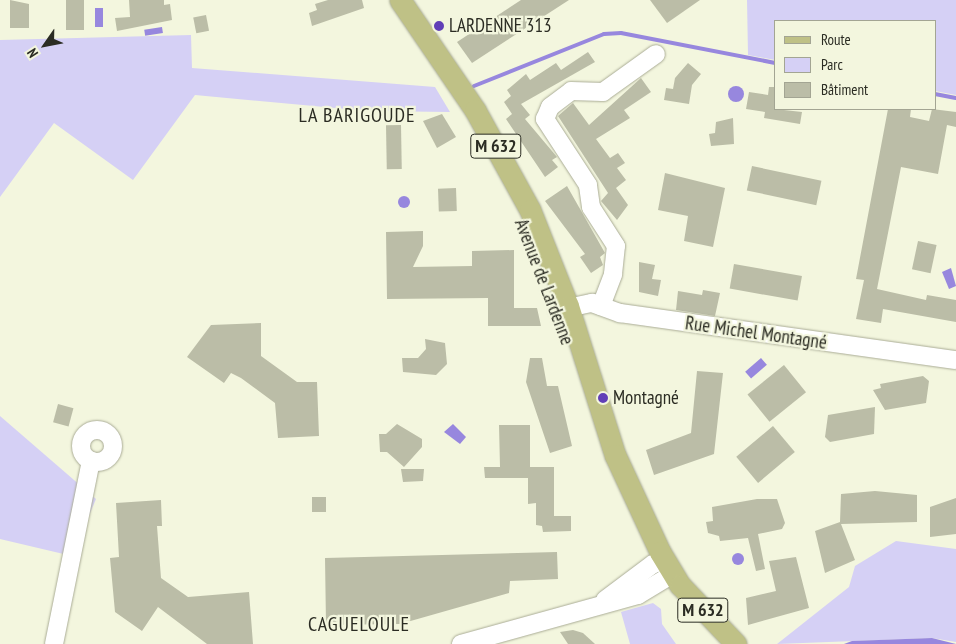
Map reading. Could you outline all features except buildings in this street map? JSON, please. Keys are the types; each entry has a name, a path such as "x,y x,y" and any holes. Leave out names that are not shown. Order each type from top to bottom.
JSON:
{"main road":[{"name":"Avenue de Lardenne","path":"388,0 480,135 563,308"},
{"name":"Avenue de Lardenne","path":"400,0 509,168 563,308 594,418 664,571"},
{"name":"M 632","path":"664,571 720,644"},
{"name":"M 632","path":"664,571 736,644"}],"street":[{"path":"601,306 613,274 616,246 591,207 588,185 545,119 550,107 571,91 603,92 656,54"},
{"name":"Rue Michel Montagné","path":"563,308 584,302 767,335 956,360"},
{"path":"54,644 91,461"},
{"path":"461,644 598,606 664,571"}],"green space":[{"path":"747,0 956,0 956,95 936,91 936,20 774,20 774,60 748,55"},
{"path":"191,35 192,68 435,87 450,112 368,111 195,95 133,180 54,123 0,197 0,40"},
{"path":"0,416 96,499 72,556 0,539"},
{"path":"896,541 956,549 956,642 932,638 777,644 849,587 855,566"},
{"path":"653,603 661,609 662,624 676,644 630,644 621,612"}],"shaded area":[{"path":"95,8 103,8 103,27 95,27"},
{"path":"162,27 163,33 145,36 144,30"},
{"path":"736,86 742,88 744,94 742,100 736,102 730,100 728,94 730,88"},
{"path":"402,196 406,196 410,202 406,208 402,208 398,204 398,200"},
{"path":"951,268 956,286 949,289 942,272"},
{"path":"761,358 767,365 751,379 745,372"},
{"path":"453,424 466,437 460,444 444,432"},
{"path":"740,553 743,554 743,564 736,565 733,564 732,557 733,554"},
{"path":"932,638 956,644 844,644 852,641"}],"waterway":[{"path":"474,86 604,34 621,33 774,63"},
{"path":"936,94 956,98"}],"place":[{"name":"LARDENNE 313","path":"439,26"},
{"name":"Montagné","path":"603,398"}],"district":[{"name":"LA BARIGOUDE","path":"357,115"},
{"name":"CAGUELOULE","path":"359,624"}]}
